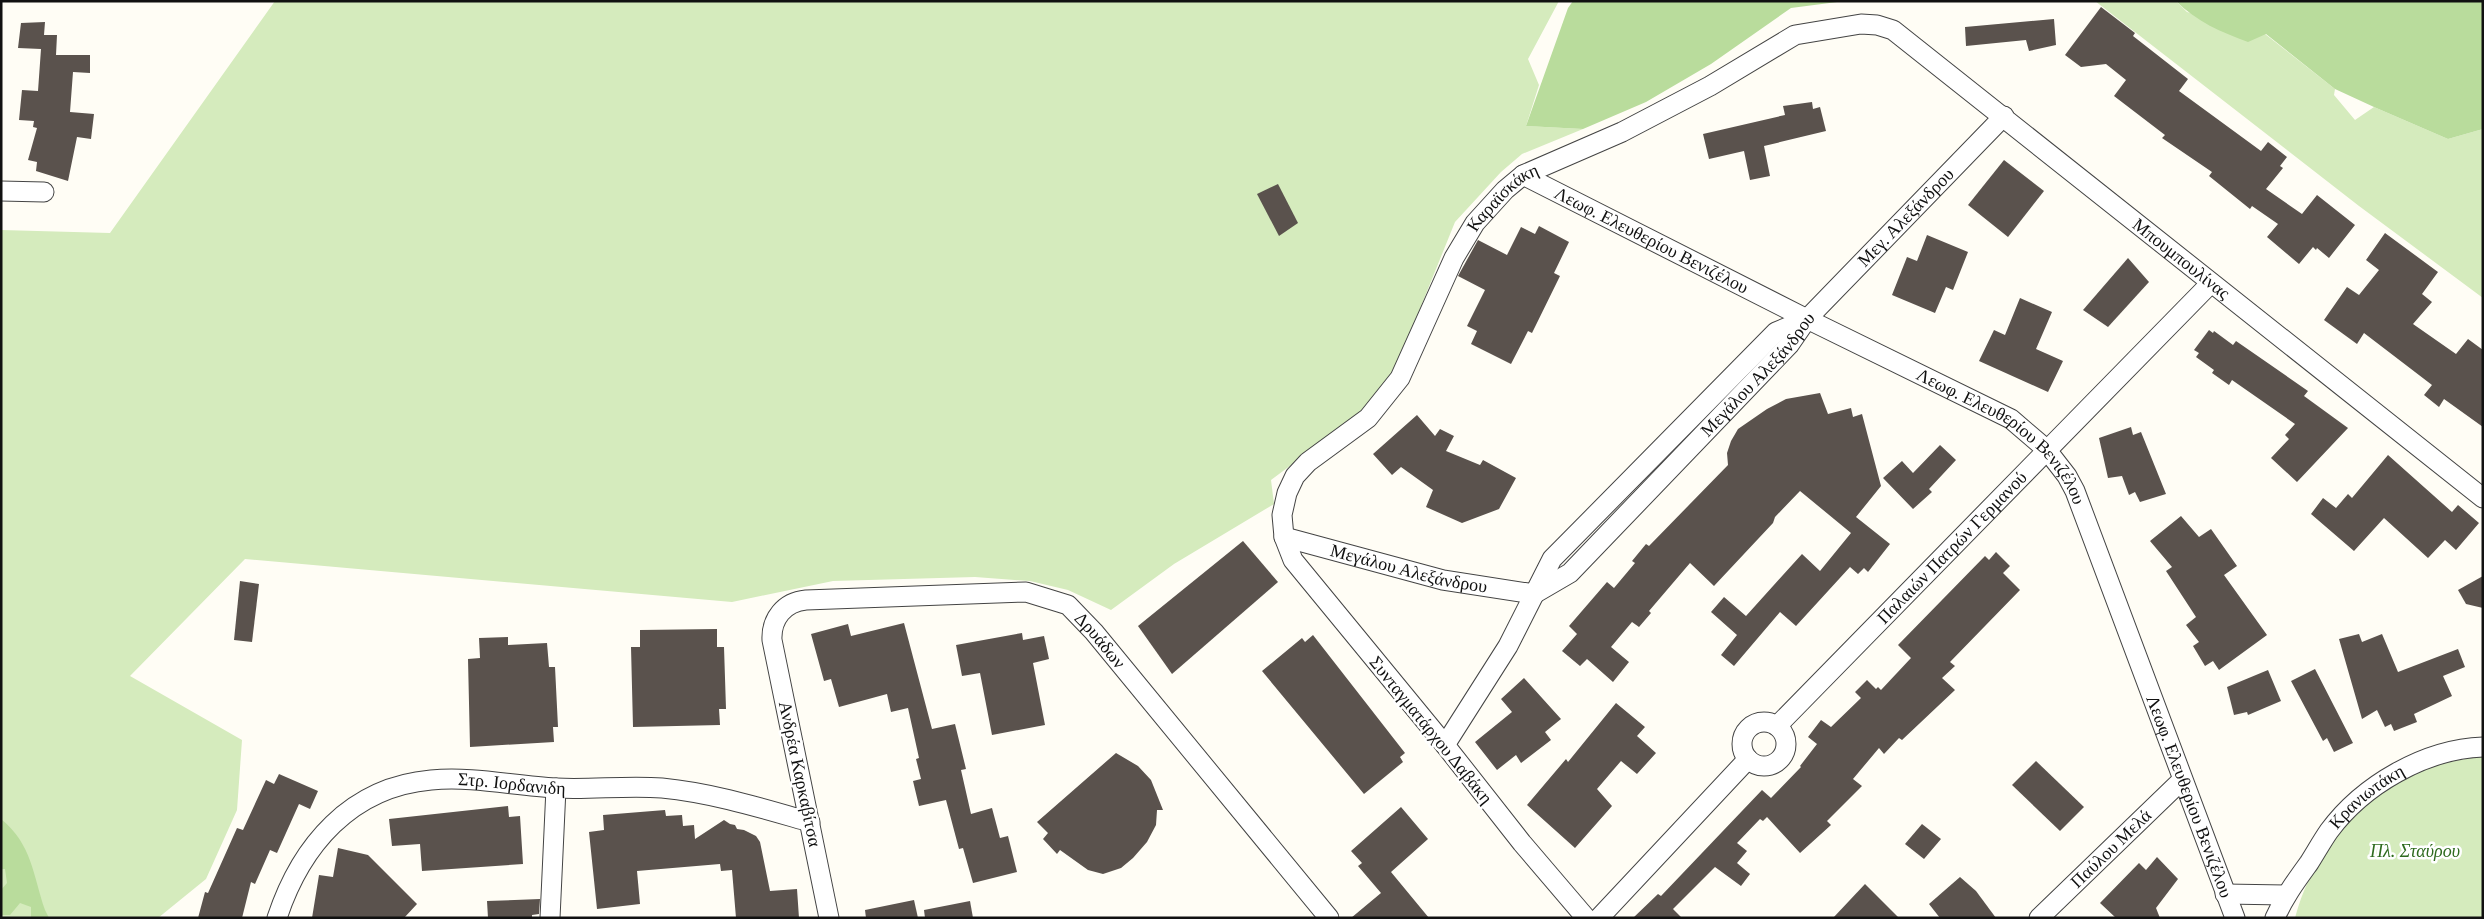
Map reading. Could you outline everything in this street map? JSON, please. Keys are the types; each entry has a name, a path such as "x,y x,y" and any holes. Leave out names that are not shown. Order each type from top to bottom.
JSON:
{"street":[{"name":"Καραϊσκάκη","path":"1284,537 1282,515 1287,493 1296,476 1308,462 1368,418 1400,378 1454,258 1468,233 1505,190 1523,175 1622,132 1710,86 1795,35 1861,24 1877,25"},
{"name":"Μπουμπουλίνας","path":"1877,25 1893,30 2004,116 2210,284 2483,498"},
{"name":"Μεγ. Αλεξάνδρου","path":"1806,319 2004,116"},
{"name":"Λεωφ. Ελευθερίου Βενιζέλου","path":"1523,175 1806,319 1997,412 2027,431 2046,449 2067,476 2075,491 2235,918"},
{"path":"1,191 44,192"},
{"name":"Παλαιών Πατρών Γερμανού","path":"1777,726 2046,449 2210,284"},
{"name":"Μεγάλου Αλεξάνδρου","path":"1284,537 1443,580 1534,594 1570,573 1789,345 1806,319"},
{"name":"Συνταγματάρχου Δαβάκη","path":"1284,537 1293,560 1445,744 1522,843 1586,918"},
{"name":"Δρυάδων","path":"772,630 777,617 784,608 794,602 806,600 1026,592 1068,606 1094,632 1329,918"},
{"path":"1445,744 1508,646 1534,594"},
{"name":"Ανδρέα Καρκαβίτσα","path":"772,630 772,640 829,918"},
{"path":"1763,722 1777,726 1785,738 1786,745 1781,758 1768,766 1761,766 1748,759 1744,753 1743,739 1750,727 1763,722"},
{"name":"Κρανιωτάκη","path":"2275,918 2285,895 2330,830 2353,804 2379,784 2403,770 2440,755 2483,747"},
{"path":"1599,918 1748,759"},
{"name":"Στρ. Ιορδανιδη","path":"277,918 296,870 313,844 334,823 350,810 376,796 392,789 430,780 471,779 556,788 660,788 737,801 810,822"},
{"name":"Παύλου Μελά","path":"2040,918 2182,780"},
{"path":"550,918 556,788"},
{"path":"2225,894 2285,895"}],"green space":[{"path":"275,1 1559,1 1528,59 1539,85 1526,126 1583,129 1522,154 1501,172 1455,222 1392,378 1362,412 1271,480 1274,504 1174,564 1111,610 1068,590 1030,581 975,577 833,581 732,602 245,559 130,676 242,740 237,810 206,879 158,918 1,918 1,230 110,233"},
{"path":"1573,1 1845,1 1791,8 1711,64 1646,102 1583,129 1526,126 1568,8"},
{"path":"2095,1 2176,1 2187,12 2265,34 2335,89 2334,95 2355,120 2374,107 2448,139 2483,129 2483,298 2359,206"},
{"path":"2176,1 2483,1 2483,129 2448,139 2335,89 2266,34 2248,42 2210,26 2192,15"},
{"name":"Πλ. Σταύρου","path":"2483,756 2483,918 2295,918 2304,891 2316,866 2331,842 2349,820 2370,801 2393,785 2418,772 2445,763"},
{"path":"1,819 19,839 25,850 49,918 31,918 31,907 20,903 10,915 1,915 1,890 7,883 5,869 1,869"}],"building":[{"path":"2101,7 2135,33 2133,36 2188,79 2179,91 2261,151 2268,142 2287,157 2280,166 2283,168 2266,189 2302,214 2317,195 2355,225 2329,258 2313,247 2299,264 2267,237 2278,224 2252,206 2250,209 2209,176 2212,172 2162,138 2165,135 2114,96 2126,80 2106,64 2081,67 2065,55"},
{"path":"2054,19 2056,45 2029,51 2026,40 1966,46 1965,27"},
{"path":"45,22 44,35 57,35 56,55 90,55 90,73 73,72 70,112 94,114 91,139 77,137 68,181 36,171 37,162 28,160 37,128 33,127 34,121 19,120 22,90 38,91 41,49 18,48 21,23"},
{"path":"1812,102 1813,109 1820,107 1826,131 1764,146 1770,176 1750,180 1744,151 1709,159 1703,134 1785,115 1783,106"},
{"path":"2004,160 2044,191 2008,237 1968,205"},
{"path":"1278,184 1298,223 1279,236 1257,194"},
{"path":"1539,226 1569,242 1554,273 1560,276 1532,333 1528,331 1511,364 1471,344 1477,331 1467,326 1485,290 1458,276 1478,240 1507,255 1521,227 1535,234"},
{"path":"2385,233 2438,272 2422,294 2432,302 2413,324 2456,354 2468,339 2483,350 2483,427 2444,399 2439,407 2424,395 2432,385 2364,333 2357,344 2324,320 2347,287 2359,295 2379,270 2366,260"},
{"path":"1927,235 1968,252 1953,290 1946,287 1935,313 1892,295 1907,257 1917,261"},
{"path":"2128,258 2149,282 2108,327 2083,310"},
{"path":"2020,298 2052,312 2036,349 2063,361 2048,392 1979,361 1994,330 2005,335"},
{"path":"2209,330 2213,333 2214,331 2233,345 2236,341 2308,391 2304,396 2348,428 2297,482 2271,458 2289,439 2285,435 2295,424 2232,380 2229,385 2212,373 2214,370 2196,357 2199,353 2194,350"},
{"path":"1820,393 1828,414 1851,408 1853,417 1862,414 1881,486 1856,517 1890,544 1868,572 1864,568 1858,574 1850,567 1796,626 1780,612 1734,666 1721,655 1737,635 1711,612 1724,597 1746,616 1802,554 1820,571 1851,533 1800,491 1714,586 1690,563 1649,611 1651,613 1639,627 1632,622 1611,647 1629,662 1613,682 1587,659 1580,666 1562,651 1577,634 1569,626 1607,582 1614,588 1635,563 1632,561 1646,544 1649,546 1728,465 1727,453 1738,429 1767,409 1786,399"},
{"path":"1417,415 1435,436 1440,429 1454,436 1446,451 1480,465 1483,460 1516,478 1499,509 1462,523 1426,507 1433,490 1401,467 1392,475 1373,454"},
{"path":"2131,427 2133,435 2141,432 2166,494 2140,502 2135,492 2129,495 2122,476 2108,478 2099,438"},
{"path":"1940,445 1956,460 1929,489 1932,492 1913,509 1883,478 1902,461 1913,473"},
{"path":"2388,455 2452,512 2458,505 2479,523 2456,550 2445,540 2428,558 2384,518 2354,551 2311,514 2323,498 2336,508 2348,494 2352,498"},
{"path":"2181,516 2199,537 2211,529 2237,566 2224,575 2267,635 2219,670 2213,661 2205,666 2193,646 2199,642 2186,625 2196,617 2166,571 2172,567 2150,541"},
{"path":"1243,541 1278,582 1172,674 1138,626"},
{"path":"1996,552 2010,566 2003,573 2020,590 1950,662 1955,666 1942,678 1955,690 1902,740 1899,738 1884,754 1879,748 1853,779 1862,786 1827,821 1831,825 1800,853 1767,817 1763,821 1760,819 1737,843 1747,851 1737,863 1750,874 1741,886 1715,867 1673,909 1682,918 1633,918 1658,894 1661,896 1762,790 1771,798 1801,767 1817,744 1808,737 1821,720 1831,727 1861,698 1855,692 1867,680 1876,689 1878,687 1881,690 1911,658 1898,645 1985,556 1989,560"},
{"path":"2483,576 2483,608 2466,604 2458,590"},
{"path":"240,581 259,584 252,642 234,640"},
{"path":"904,623 932,729 955,724 966,769 961,770 971,814 992,808 1000,838 1008,836 1017,872 973,883 963,848 959,849 946,800 919,806 913,781 921,779 916,759 919,758 908,708 891,712 887,694 839,707 831,679 824,681 811,634 848,624 851,636"},
{"path":"717,629 717,647 724,647 726,709 719,709 720,725 633,727 631,647 640,647 640,630"},
{"path":"1022,633 1023,640 1044,636 1049,659 1033,663 1045,725 992,735 980,673 962,676 956,645"},
{"path":"2359,634 2362,642 2382,634 2398,672 2458,649 2465,667 2443,676 2452,696 2414,714 2417,722 2394,731 2391,724 2385,727 2377,710 2362,719 2339,639"},
{"path":"1313,635 1405,753 1400,757 1403,762 1364,794 1262,671 1302,638 1305,642"},
{"path":"508,637 508,645 547,643 549,667 555,667 558,727 553,727 554,742 470,747 468,659 480,658 479,638"},
{"path":"2315,669 2353,743 2334,752 2327,738 2323,741 2291,681"},
{"path":"2268,670 2281,701 2248,715 2247,712 2234,715 2227,687"},
{"path":"1524,678 1561,719 1545,732 1551,740 1521,763 1516,755 1497,770 1475,742 1512,712 1501,699"},
{"path":"1616,703 1645,727 1637,736 1656,753 1637,774 1621,761 1597,789 1612,806 1575,848 1527,805 1566,759 1568,762"},
{"path":"1116,753 1138,766 1151,780 1163,810 1157,810 1156,825 1147,842 1133,858 1121,868 1103,874 1088,870 1060,850 1057,854 1043,839 1048,833 1037,822"},
{"path":"2036,761 2084,807 2060,831 2012,785"},
{"path":"279,774 318,791 310,809 299,804 277,853 270,850 255,884 251,882 242,918 198,918 205,892 208,893 237,828 243,830 266,780 274,784"},
{"path":"508,806 509,817 520,816 523,864 422,871 420,844 392,846 389,819"},
{"path":"1401,807 1428,839 1391,872 1429,918 1351,918 1381,893 1358,866 1362,863 1351,851"},
{"path":"665,810 666,816 682,815 683,826 694,825 695,839 724,820 735,825 737,829 756,836 760,842 770,891 797,889 799,918 736,918 732,870 721,871 720,864 637,871 640,904 597,909 589,832 604,830 603,815"},
{"path":"1922,824 1941,839 1924,859 1905,844"},
{"path":"338,848 368,855 417,904 404,918 312,918 319,875 333,877"},
{"path":"2157,857 2178,879 2156,908 2160,918 2116,918 2100,903 2139,863 2146,870"},
{"path":"1960,877 1976,891 1996,918 1940,918 1929,904"},
{"path":"1865,884 1899,918 1833,918"},
{"path":"540,899 539,914 532,915 532,918 488,918 487,901"},
{"path":"914,900 918,918 866,918 865,910"},
{"path":"970,901 973,918 925,918 924,910"}]}
